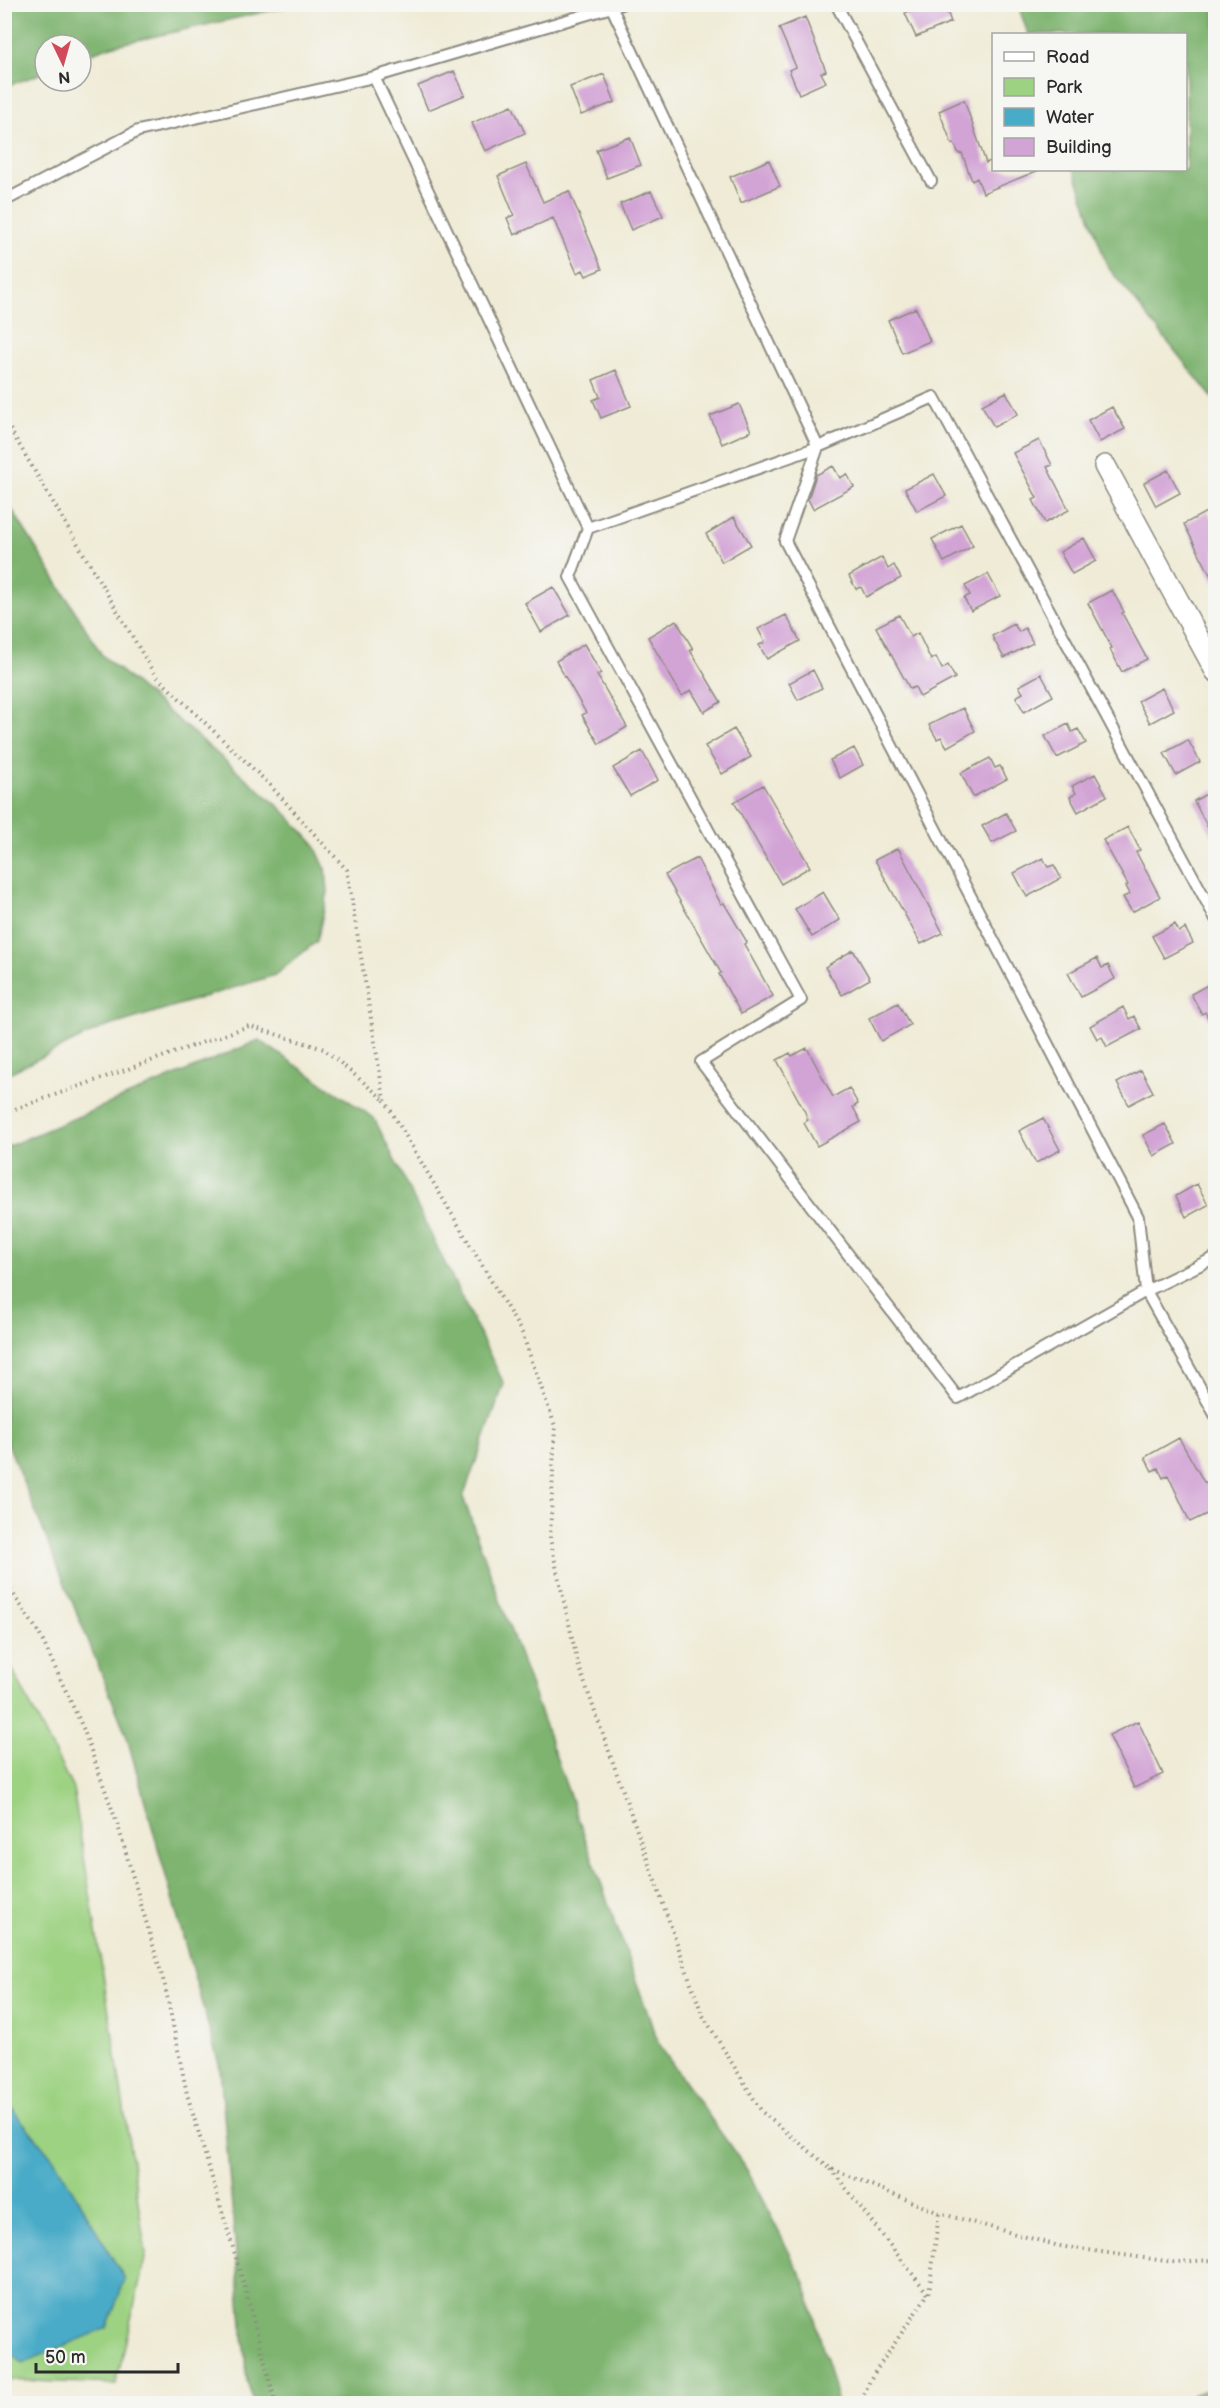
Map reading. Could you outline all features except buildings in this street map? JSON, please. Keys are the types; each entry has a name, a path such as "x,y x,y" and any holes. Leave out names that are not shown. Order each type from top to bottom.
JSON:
{"street":[{"path":"1105,466 1215,671"}],"lane":[{"path":"836,4 931,181"},
{"path":"4,201 138,131 374,77 617,6 818,447 785,541 1138,1217 1146,1291 1215,1416"},
{"path":"374,77 588,528 570,577 801,1000 701,1062 958,1398 1146,1291 1215,1257"},
{"path":"588,528 818,447 934,397 1215,919"}],"path":[{"path":"4,419 155,675 268,783 347,870 384,1099"},
{"path":"4,1113 249,1026 324,1049 384,1099 522,1333 548,1405 555,1426 550,1539 578,1664 702,2014 762,2112 830,2168 928,2294"},
{"path":"4,1580 39,1633 83,1728 118,1826 165,1986 187,2094 245,2288 276,2403"},
{"path":"830,2168 939,2213 1059,2246 1173,2262 1215,2260"},
{"path":"860,2403 871,2378 928,2294 939,2213"}],"green space":[{"path":"5,4 296,4 111,46 93,53 93,33 33,33 33,76 5,87"},
{"path":"1018,5 1215,5 1215,401 1107,266 1074,171 1187,171 1187,33 1028,33"},
{"path":"5,498 102,655 283,810 314,844 326,870 328,892 317,941 275,975 100,1029 5,1075"},
{"path":"259,1040 374,1118 504,1384 463,1497 659,2045 747,2170 805,2283 838,2403 254,2403 247,2382 220,2068 126,1734 5,1437 4,1148"},
{"path":"4,1653 73,1789 114,2043 146,2254 116,2384 5,2380"},
{"path":"1215,2386 1215,2403 1172,2403"}],"water":[{"path":"12,2109 56,2162 125,2279 107,2328 23,2363 4,2349 4,2110"}]}
